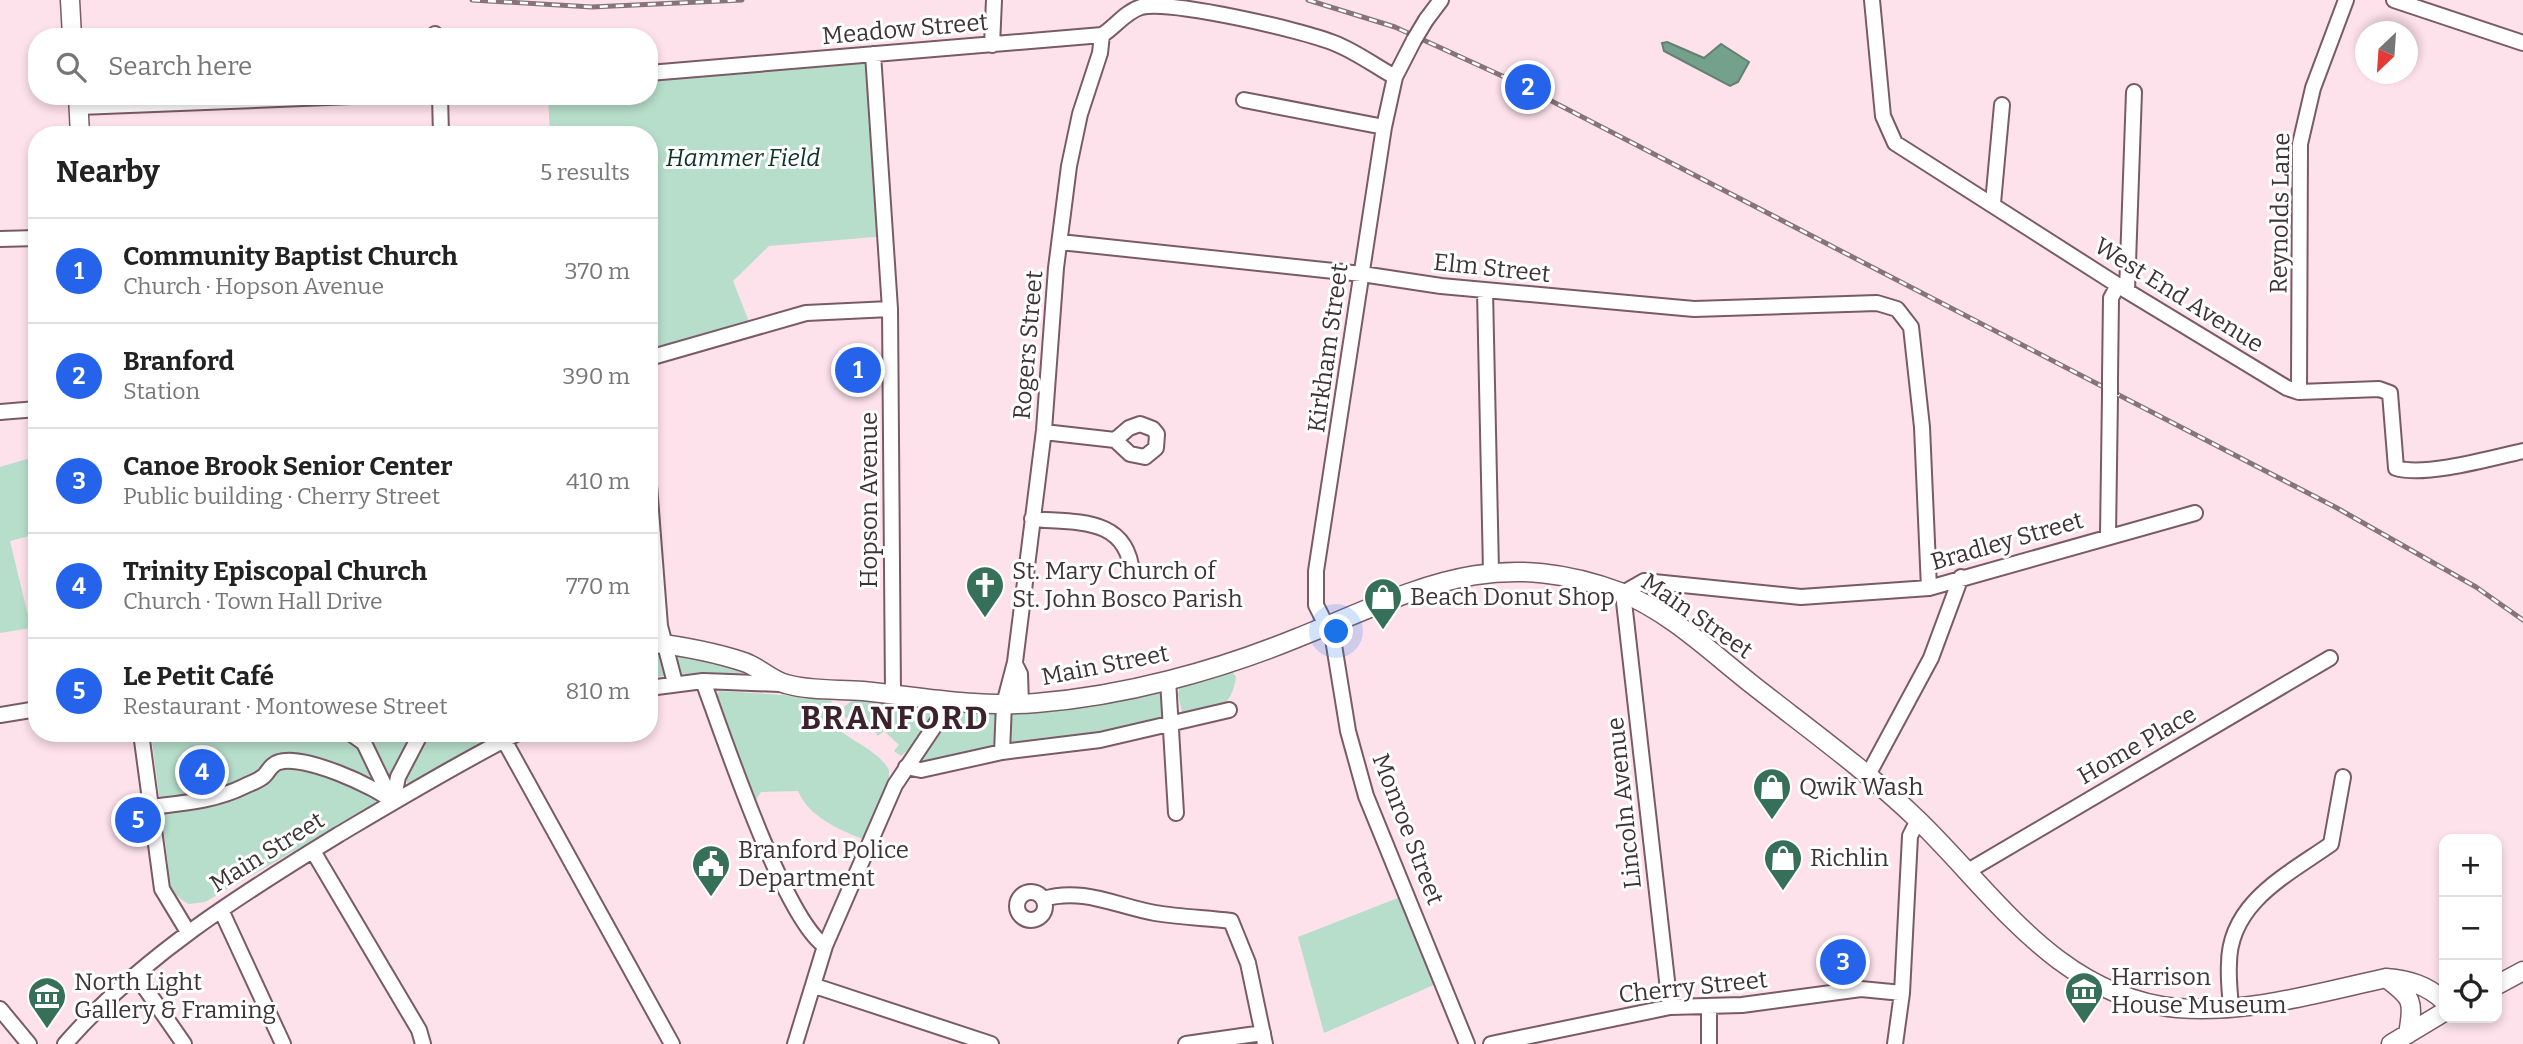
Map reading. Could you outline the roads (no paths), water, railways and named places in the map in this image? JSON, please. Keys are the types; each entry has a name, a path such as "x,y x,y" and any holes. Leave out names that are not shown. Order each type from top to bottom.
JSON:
{"main road":[{"path":"70,0 72,28"},
{"path":"78,105 79,126"},
{"name":"Main Street","path":"785,684 1012,704 1098,694 1168,680 1277,645 1430,585 1491,571 1564,575 1623,593 1699,643 1868,775 1918,820 2010,919 2055,960 2097,986 2135,999 2176,1007 2231,1008 2386,978 2409,980 2432,990 2439,996"},
{"path":"658,643 747,663 785,684"},
{"path":"2502,982 2523,971"},
{"path":"2386,978 2409,995 2413,1011 2408,1034"},
{"path":"2391,1044 2439,1015"}],"street":[{"path":"992,45 994,0"},
{"name":"Kirkham Street","path":"1325,625 1316,605 1316,571 1384,127 1395,77 1414,40 1441,0"},
{"name":"West End Avenue","path":"1872,0 1883,116 1889,136 1895,143 2272,379 2300,392 2379,389 2390,393 2396,468 2415,470 2460,464 2523,451"},
{"name":"Reynolds Lane","path":"2300,392 2300,144 2313,88 2346,0"},
{"path":"2394,0 2523,43"},
{"name":"Meadow Street","path":"658,72 1101,35 1141,7 1175,8 1314,35 1338,44 1395,77"},
{"name":"Rogers Street","path":"1002,752 1020,674 1015,662 1044,432 1069,166 1080,114 1100,53 1101,35"},
{"name":"Hopson Avenue","path":"873,54 890,309 893,694"},
{"path":"2108,536 2111,298 2123,288 2134,92"},
{"path":"1244,100 1384,127"},
{"path":"440,105 442,126"},
{"path":"1993,203 2002,105"},
{"path":"0,239 28,238"},
{"name":"Elm Street","path":"1060,242 1362,274 1485,291 1695,309 1877,303 1897,309 1910,327 1922,427 1929,587"},
{"path":"1485,291 1491,571"},
{"path":"658,355 806,313 890,309"},
{"path":"0,412 28,410"},
{"path":"1044,432 1115,440"},
{"name":"Bradley Street","path":"1623,593 1644,581 1801,597 1929,587 2195,513"},
{"path":"1032,519 1094,525 1108,530 1126,545 1132,573"},
{"path":"1868,775 1931,658 1961,577"},
{"name":"Lincoln Avenue","path":"1623,593 1670,1007"},
{"path":"658,600 658,643 675,683"},
{"name":"Monroe Street","path":"1325,625 1333,639 1348,731 1366,796 1467,1044"},
{"name":"Home Place","path":"1968,871 2330,658"},
{"path":"1168,680 1176,813"},
{"path":"703,681 769,851 806,928 825,946"},
{"name":"Main Street","path":"658,686 703,681 785,684"},
{"path":"795,1044 815,986 825,946 895,785 933,732 951,700"},
{"path":"906,767 921,770 1002,752 1100,740 1228,710"},
{"path":"0,716 28,711"},
{"path":"142,742 163,893 188,932"},
{"path":"363,742 393,802"},
{"path":"393,802 398,777 416,742"},
{"name":"Main Street","path":"65,1044 136,975 188,932 313,850 500,742"},
{"path":"505,742 672,1044"},
{"path":"151,807 204,800 232,792 261,778 274,764 286,760 305,763 369,786 393,802"},
{"path":"2231,1008 2228,962 2233,937 2244,910 2331,844 2343,778"},
{"path":"1895,1044 1902,993 1910,836 1918,820"},
{"path":"313,850 412,1019 423,1044"},
{"path":"1043,899 1062,894 1081,894 1156,913 1231,921 1248,963 1264,1039 1186,1044"},
{"path":"220,910 284,1044"},
{"path":"136,975 184,1044"},
{"path":"815,986 990,1044"},
{"name":"Cherry Street","path":"1491,1044 1670,1007 1709,1007 1861,989 1902,993"},
{"path":"1709,1007 1709,1044"},
{"path":"0,1009 30,1044"}],"railway":[{"path":"472,0 592,7 742,0"},
{"path":"1308,0 1395,27 1511,80 2337,508 2476,587 2523,620"}],"place":[{"name":"Branford","path":"1528,87"},
{"name":"Community Baptist Church","path":"858,370"},
{"name":"St. Mary Church of St. John Bosco Parish","path":"985,619"},
{"name":"Beach Donut Shop","path":"1383,631"},
{"name":"Trinity Episcopal Church","path":"202,772"},
{"name":"Le Petit Café","path":"138,820"},
{"name":"Qwik Wash","path":"1772,821"},
{"name":"Richlin","path":"1783,892"},
{"name":"Branford Police Department","path":"711,898"},
{"name":"Canoe Brook Senior Center","path":"1843,962"},
{"name":"Harrison House Museum","path":"2084,1025"},
{"name":"North Light Gallery & Framing","path":"47,1030"}],"district":[{"name":"BRANFORD","path":"895,718"}],"park label":[{"name":"Hammer Field","path":"743,158"}]}
